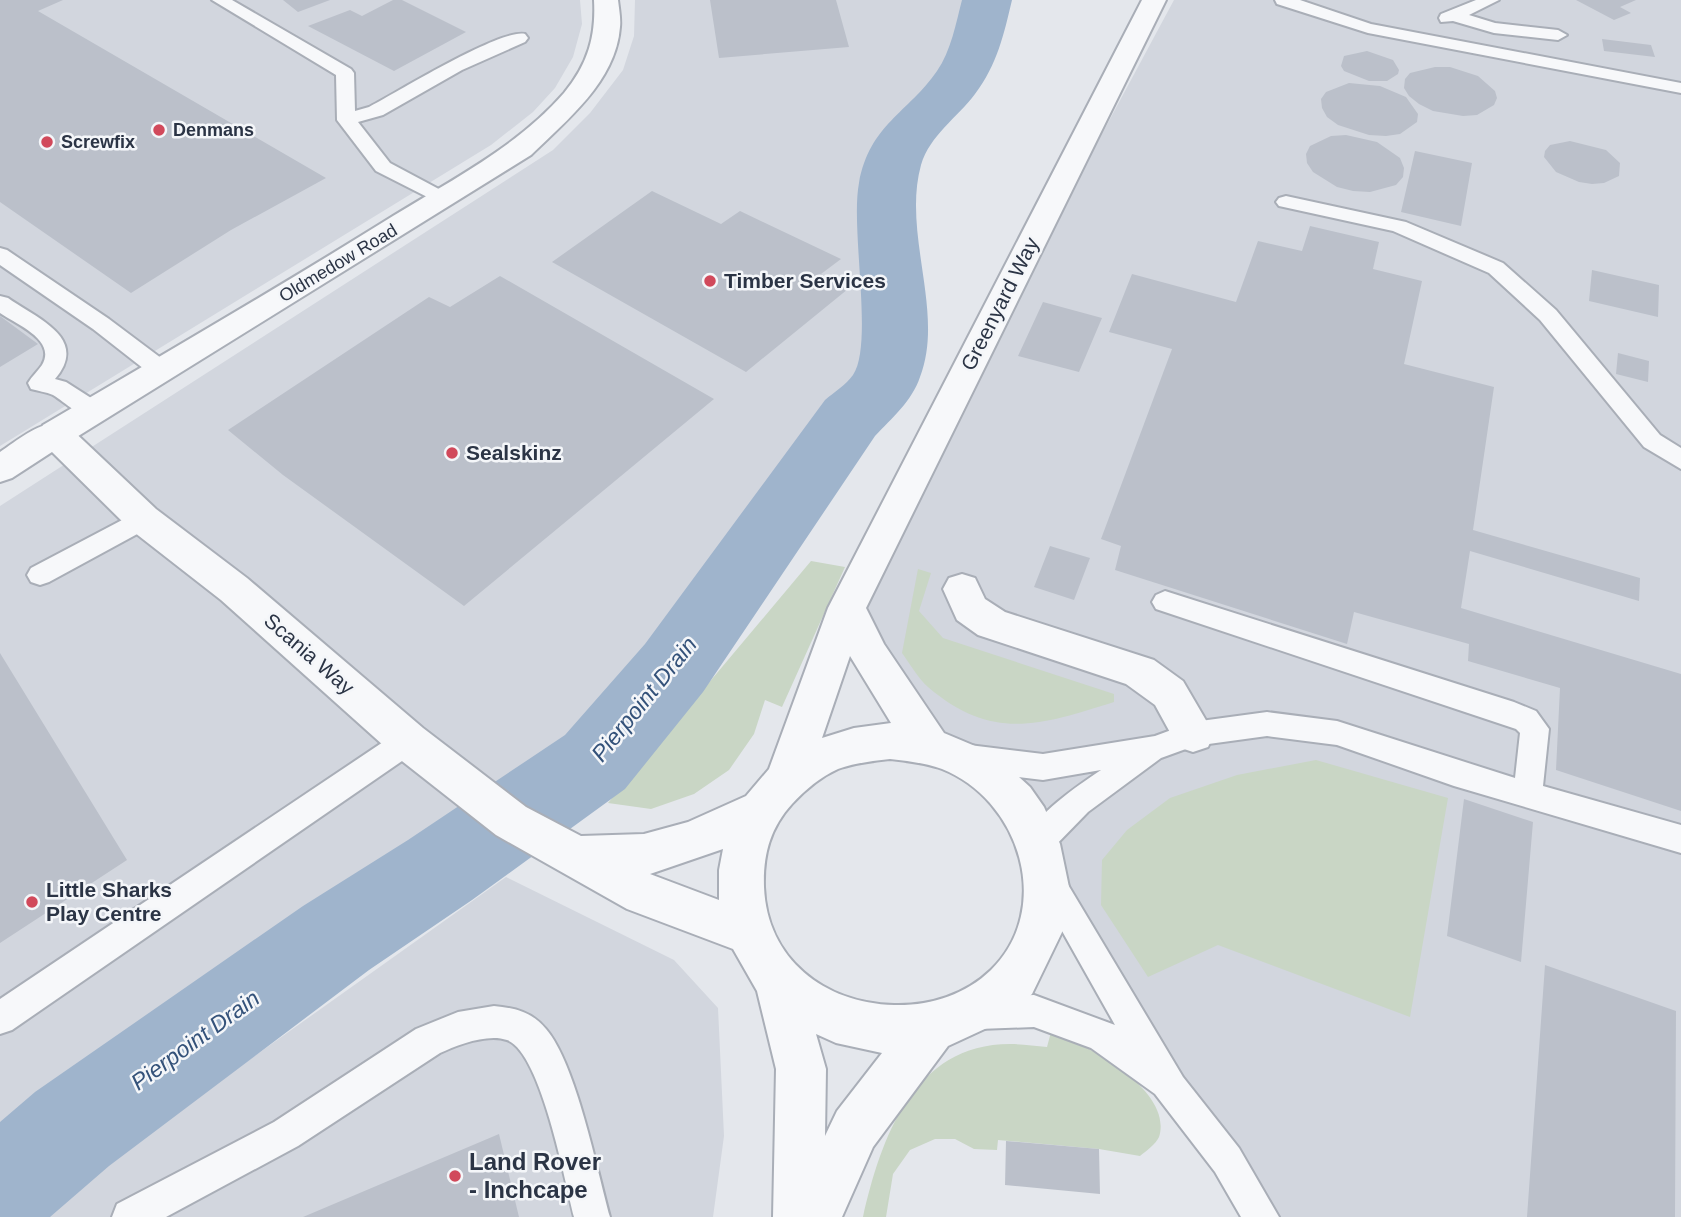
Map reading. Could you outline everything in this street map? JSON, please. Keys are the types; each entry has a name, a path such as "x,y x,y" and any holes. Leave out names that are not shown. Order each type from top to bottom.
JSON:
{"street":[{"name":"Oldmedow Road","path":"0,470 521,149 573,99 595,69 605,46 608,28 606,0"},
{"name":"Greenyard Way","path":"773,795 847,608 1154,0"},
{"name":"Scania Way","path":"55,435 143,519 233,589 408,740 511,821 643,894 748,933"},
{"path":"962,589 971,609 992,624 1140,672 1169,693 1194,734"},
{"path":"847,608 869,655 944,752"},
{"name":"Scania Way","path":"576,856 628,857 705,837 773,795 818,758 853,746 890,741 944,752 991,777 1020,807 1043,860"},
{"path":"773,795 743,849 739,891 748,933 760,957 798,999 823,1014 862,1028 896,1031 951,1020 1003,991 1027,962 1045,917 1043,860"},
{"path":"778,980 801,1069 799,1217"},
{"path":"815,1217 855,1129 951,1020"}],"lane":[{"path":"220,0 345,73 346,120 383,167 443,199"},
{"path":"1283,0 1368,28 1681,88"},
{"path":"1408,35 1491,0"},
{"path":"1453,16 1494,28 1558,35"},
{"path":"346,120 376,111 456,66 519,38"},
{"path":"1286,202 1399,226 1496,268 1548,315 1652,441 1681,460"},
{"path":"0,255 101,324 161,370"},
{"path":"0,303 54,341 58,351 53,369 39,383 58,387 94,411"},
{"path":"40,575 143,519"},
{"path":"1165,602 1526,720 1535,729 1527,794"},
{"path":"944,752 1043,766 1155,748 1194,734 1267,724 1337,733 1454,773 1681,839"},
{"path":"0,1018 408,740"},
{"path":"1155,748 1078,803 1043,860 1171,1089 1227,1160 1261,1217"},
{"path":"951,1020 1034,1011 1101,1035 1171,1089"},
{"path":"130,1217 286,1134 428,1041 458,1028 494,1022 515,1024 536,1041 553,1073 592,1217"}],"shaded area":[{"path":"0,0 580,0 582,24 573,57 555,88 533,112 491,145 0,446"},
{"path":"635,0 987,0 972,56 956,84 907,132 893,162 885,204 894,350 886,378 878,391 850,418 674,668 595,762 440,870 336,938 72,1129 0,1190 0,506 553,150 590,113 623,70 634,36"},
{"path":"1174,0 1681,0 1681,1217 1261,1217 1047,879 847,608"},
{"path":"506,877 674,960 718,1008 724,1136 713,1217 44,1217 89,1174"}],"green space":[{"path":"811,561 845,567 782,707 765,700 754,734 729,770 694,794 651,809 608,803"},
{"path":"918,569 931,573 919,611 943,638 1114,694 1114,702 1063,717 1018,724 974,716 951,704 924,683 902,653"},
{"path":"1316,760 1448,798 1410,1017 1218,945 1148,977 1101,905 1102,860 1127,830 1170,798 1237,775"},
{"path":"1051,1032 1105,1058 1141,1086 1153,1102 1160,1119 1159,1137 1153,1145 1140,1156 1099,1149 998,1140 997,1150 974,1149 955,1139 935,1139 910,1150 893,1174 886,1217 863,1217 880,1157 892,1128 907,1101 926,1078 949,1060 977,1048 1010,1044 1047,1047"}],"building":[{"path":"0,0 63,0 38,11 326,178 231,230 131,293 0,202"},
{"path":"283,0 330,0 298,12"},
{"path":"393,0 402,0 466,32 394,71 308,26 350,10 362,16"},
{"path":"710,0 836,0 849,47 719,58"},
{"path":"1576,0 1636,0 1620,7 1631,13 1614,20"},
{"path":"1602,39 1651,45 1655,57 1604,51"},
{"path":"1367,51 1393,60 1399,70 1398,74 1387,81 1369,81 1344,71 1341,66 1344,56"},
{"path":"1435,67 1450,67 1478,76 1495,91 1497,98 1494,105 1477,115 1463,116 1433,111 1419,104 1404,88 1405,79 1410,73"},
{"path":"1349,83 1380,86 1406,97 1418,114 1417,122 1400,134 1386,136 1369,135 1338,125 1327,117 1321,99 1326,92"},
{"path":"1346,135 1377,142 1400,158 1404,168 1403,177 1396,185 1370,192 1337,187 1313,172 1307,163 1306,154 1310,146 1331,136"},
{"path":"1570,141 1606,150 1620,163 1619,176 1604,183 1592,184 1579,182 1556,172 1544,157 1545,151 1550,145"},
{"path":"1415,151 1472,163 1461,226 1401,212"},
{"name":"Timber Services","path":"652,191 721,224 740,211 841,259 821,274 848,289 746,372 552,262"},
{"path":"1310,226 1379,242 1373,269 1422,281 1404,364 1494,387 1473,530 1640,578 1639,601 1470,551 1461,608 1681,674 1681,811 1556,770 1560,688 1468,661 1469,644 1354,612 1347,644 1115,570 1121,546 1101,539 1172,349 1109,332 1132,274 1236,302 1258,241 1302,251"},
{"path":"1592,270 1659,285 1658,317 1589,301"},
{"name":"Sealskinz","path":"500,276 714,399 464,606 283,475 228,430 429,297 450,307"},
{"path":"1043,302 1102,318 1079,372 1018,356"},
{"path":"0,316 38,344 0,367"},
{"path":"1618,353 1649,361 1648,382 1616,374"},
{"path":"1050,546 1090,558 1074,600 1034,587"},
{"path":"0,653 127,860 0,943"},
{"path":"1464,799 1533,822 1521,962 1447,936"},
{"path":"1545,965 1676,1011 1675,1217 1527,1217"},
{"name":"Land Rover - Inchcape","path":"499,1134 519,1217 303,1217"},
{"path":"1006,1141 1099,1149 1100,1194 1005,1185"}],"waterway":[{"name":"Pierpoint Drain","path":"0,1190 72,1129 336,938 440,870 595,762 674,668 850,418 886,379 892,359 894,336 886,231 888,183 892,165 905,138 962,75 975,44 987,0"}],"place":[{"name":"Denmans","path":"159,130"},
{"name":"Screwfix","path":"47,142"},
{"name":"Timber Services","path":"710,281"},
{"name":"Sealskinz","path":"452,453"},
{"name":"Little Sharks Play Centre","path":"32,902"},
{"name":"Land Rover - Inchcape","path":"455,1176"}]}
